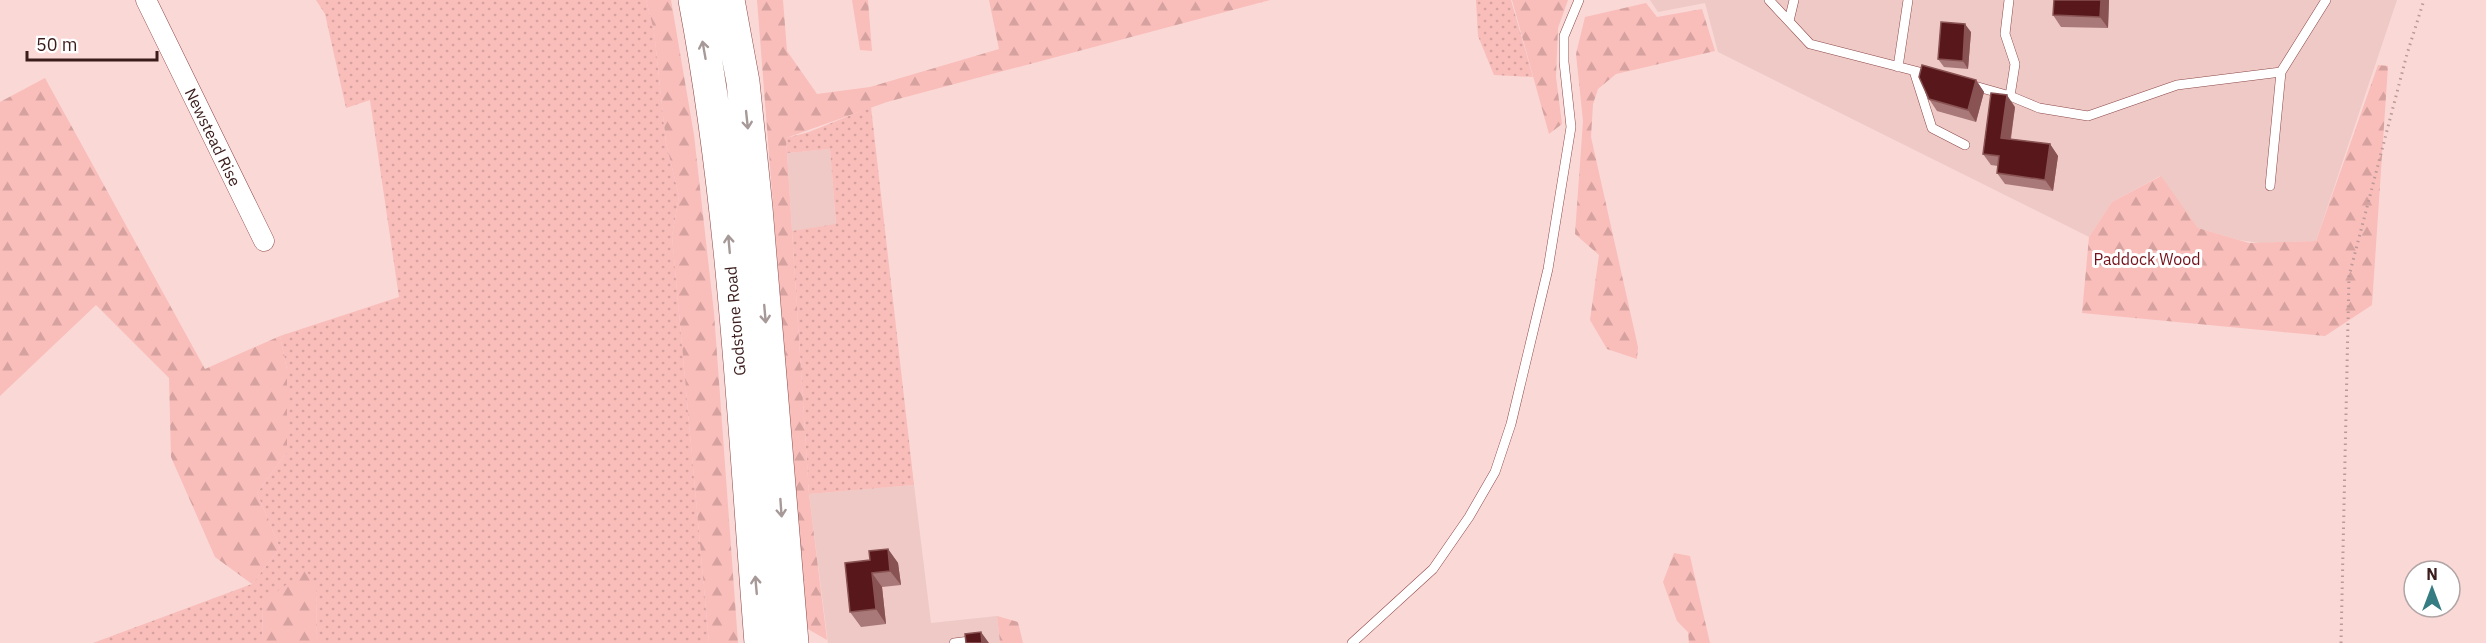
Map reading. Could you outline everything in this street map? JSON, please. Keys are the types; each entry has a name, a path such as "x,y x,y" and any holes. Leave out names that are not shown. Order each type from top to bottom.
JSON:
{"highway":[{"name":"Godstone Road","path":"695,0 705,53 728,227 761,643"},
{"name":"Godstone Road","path":"728,0 743,82 756,208 792,643"}],"street":[{"name":"Newstead Rise","path":"146,0 264,241"}],"lane":[{"path":"1352,643 1433,569 1469,518 1495,472 1502,453 1548,269 1571,127 1564,62 1564,36 1579,0"},
{"path":"1769,0 1810,44 1946,79"},
{"path":"1789,21 1794,0"},
{"path":"1898,67 1908,0"},
{"path":"2009,0 2005,34 2015,64 2010,96"},
{"path":"2270,186 2282,72 2326,0"},
{"path":"1914,71 1932,128 1965,145"},
{"path":"1957,82 2010,96 2039,108 2088,116 2177,85 2282,72"},
{"path":"954,643 979,640"}],"path":[{"path":"2341,643 2349,276 2407,54 2424,0"}],"shaded area":[{"path":"1650,0 2397,0 2316,241 2260,243 2239,240 2198,228 2160,176 2112,202 2089,237 1718,52 1705,3 1658,12"},
{"path":"830,149 836,225 792,231 787,153"},
{"path":"914,485 931,623 997,616 1000,643 828,643 809,494"}],"green space":[{"path":"316,0 646,0 654,31 666,143 679,196 672,236 709,643 317,643 316,586 263,602 262,643 93,643 252,584 280,548 257,493 287,452 287,370 280,336 399,297 370,100 346,108 325,14"},
{"path":"646,0 671,0 694,135 714,313 738,643 709,643 672,236 679,196 666,143 654,31"},
{"path":"757,0 783,0 787,51 817,94 870,87 999,49 989,0 1270,0 887,102 786,138 809,494 827,640 806,628"},
{"path":"852,0 868,0 872,51 860,50"},
{"path":"1476,0 1511,0 1533,77 1494,75 1478,36"},
{"path":"1512,0 1568,0 1558,28 1556,77 1562,124 1549,134"},
{"path":"1646,3 1657,17 1702,9 1715,51 1616,74 1598,89 1593,104 1591,137 1638,347 1637,359 1607,349 1590,320 1599,255 1575,234 1583,121 1576,54 1585,17"},
{"name":"Paddock Wood","path":"2378,65 2388,66 2372,305 2325,336 2082,313 2089,237 2112,202 2161,176 2198,228 2249,243 2316,241"},
{"path":"45,78 205,369 280,336 287,370 287,452 257,493 280,548 252,584 215,557 171,457 169,378 96,305 0,396 0,102"},
{"path":"871,107 914,485 809,494 792,231 836,224 830,149 787,153 786,138 809,132"},
{"path":"1674,553 1690,556 1710,643 1689,643 1688,632 1677,621 1663,582"},
{"path":"306,570 316,586 317,643 262,643 263,602"},
{"path":"997,616 1018,622 1023,643 1000,643"}],"building":[{"path":"2054,0 2101,0 2100,17 2053,15"},
{"path":"1941,22 1965,24 1963,61 1938,59"},
{"path":"1922,65 1976,80 1968,110 1929,99 1919,77"},
{"path":"1991,93 2007,95 2001,138 2050,144 2045,180 1997,173 1999,156 1983,154"},
{"path":"888,549 890,571 872,573 876,609 850,612 845,563 870,560 869,551"},
{"path":"981,632 982,643 966,643 965,634"}]}
